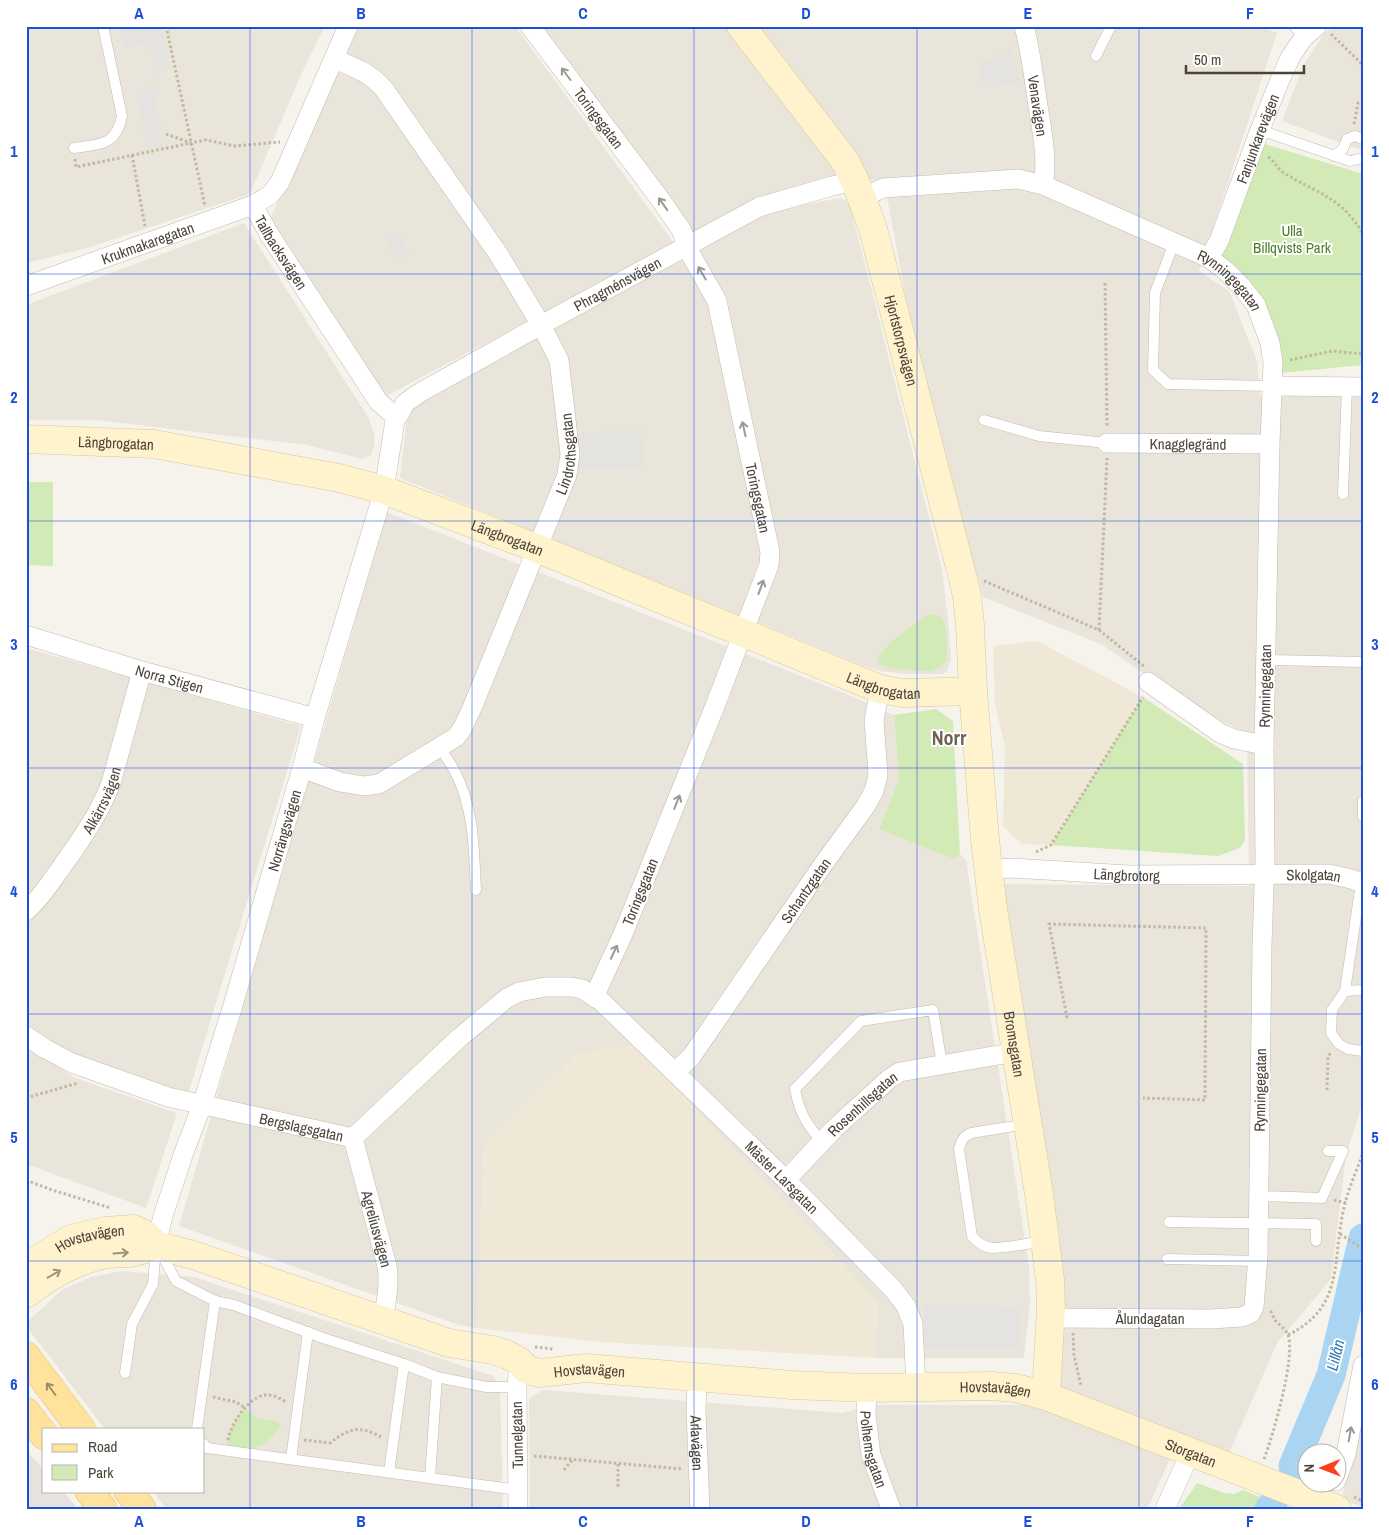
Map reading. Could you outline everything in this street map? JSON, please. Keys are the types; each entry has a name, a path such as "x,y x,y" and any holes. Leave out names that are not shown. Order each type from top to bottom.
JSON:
{"main road":[{"path":"26,1356 80,1428"},
{"path":"26,1412 42,1432"},
{"path":"90,1492 103,1509"},
{"path":"129,1492 142,1509"}],"street":[{"name":"Tallbacksvägen","path":"348,26 280,182 270,195 254,205 269,234 378,401 389,411 396,414"},
{"name":"Toringsgatan","path":"530,26 682,231 686,246 717,300 770,552 769,565 744,633 623,934 594,996"},
{"name":"Hjortstorpsvägen","path":"741,26 845,161 859,190 872,225 967,596 973,691"},
{"name":"Venavägen","path":"1024,26 1045,153 1043,186"},
{"name":"Fanjunkarevägen","path":"1209,258 1219,241 1279,82 1291,56 1311,30"},
{"name":"Lindrothsgatan","path":"302,768 340,782 364,786 379,784 456,737 462,729 567,475 570,454 559,360 541,325 499,255 384,89 373,77 362,70 334,59"},
{"name":"Phragménsvägen","path":"396,414 398,415 405,403 421,392 759,207 832,186 859,190 1018,179 1043,186"},
{"name":"Rynningegatan","path":"1043,186 1209,258 1226,271 1256,305 1270,343 1273,386 1270,444 1264,745 1265,875 1262,956 1258,1261 1254,1307 1248,1314"},
{"name":"Krukmakaregatan","path":"31,280 254,205"},
{"path":"1273,386 1355,387"},
{"name":"Norrängsvägen","path":"156,1244 180,1164 202,1105 384,490 396,414"},
{"name":"Längbrogatan","path":"26,439 154,444 339,478 384,490 536,548 880,689 903,693 973,691"},
{"name":"Knagglegränd","path":"1107,443 1270,444"},
{"name":"Norra Stigen","path":"26,635 142,671 315,718"},
{"name":"Alkärrsvägen","path":"26,911 39,898 69,856 106,798 142,671"},
{"path":"1148,682 1220,733 1234,739 1264,745"},
{"name":"Schantzgatan","path":"675,1072 691,1057 822,866 865,807 874,791 878,775 874,720 880,689"},
{"name":"Bromsgatan","path":"973,691 988,870 1046,1241 1050,1280 1061,1318 1046,1396"},
{"name":"Längbrotorg","path":"988,870 1011,868 1129,875 1265,875"},
{"name":"Skolgatan","path":"1265,875 1329,874 1362,883"},
{"name":"Bergslagsgatan","path":"26,1036 72,1063 168,1097 353,1138 460,1038 507,998 519,992 571,987 582,989 594,996"},
{"name":"Mäster Larsgatan","path":"594,996 786,1180 894,1289 906,1306 913,1324 916,1387"},
{"name":"Rosenhillsgatan","path":"786,1180 822,1142 889,1079 900,1072 1016,1052"},
{"name":"Agreliusvägen","path":"353,1138 389,1278 383,1320"},
{"name":"Hovstavägen","path":"26,1268 71,1239 105,1231 133,1229 146,1235 156,1244 449,1343 506,1354 518,1374 527,1370 540,1373 586,1368 792,1385 867,1388 991,1386 1016,1388 1046,1396"},
{"name":"Hovstavägen","path":"26,1294 63,1269 84,1260 107,1254 134,1252 156,1244"},
{"name":"Ålundagatan","path":"1061,1318 1211,1319 1242,1317 1248,1314"},
{"path":"1334,1494 1346,1454 1363,1365"},
{"name":"Tunnelgatan","path":"518,1374 518,1509"},
{"name":"Arlavägen","path":"697,1377 696,1410 700,1509"},
{"name":"Polhemsgatan","path":"867,1388 866,1416 871,1455 891,1509"},
{"name":"Storgatan","path":"1046,1396 1233,1469 1334,1494"},
{"path":"1165,1509 1191,1452"}],"lane":[{"path":"74,148 99,144 111,139 119,129 122,116 103,26"},
{"path":"1096,56 1111,26"},
{"path":"1260,130 1350,161 1363,158"},
{"path":"1334,156 1343,149 1347,139 1352,136 1363,139"},
{"path":"1174,243 1155,293 1153,370 1168,384 1273,386"},
{"path":"1343,494 1355,387"},
{"path":"984,420 1039,436 1107,443"},
{"path":"1266,660 1363,662"},
{"path":"440,747 454,770 467,801 474,854 476,890"},
{"path":"1363,800 1363,817"},
{"path":"1362,883 1345,991 1332,1010 1331,1033 1339,1044 1348,1049 1363,1051"},
{"path":"1345,991 1363,990"},
{"path":"822,1142 811,1130 800,1111 795,1089 861,1021 934,1010 942,1064"},
{"path":"1027,1124 970,1133 961,1141 959,1149 972,1236 984,1245 992,1248 1046,1241"},
{"path":"1259,1196 1322,1198 1343,1151 1328,1152"},
{"path":"1169,1222 1316,1224 1316,1241"},
{"path":"156,1244 176,1281 215,1301 234,1304 436,1377 486,1387 518,1374"},
{"path":"125,1373 132,1324 154,1284 156,1244"},
{"path":"1167,1259 1258,1261"},
{"path":"197,1428 215,1301"},
{"path":"290,1459 308,1332"},
{"path":"389,1472 404,1364"},
{"path":"430,1478 436,1377"},
{"path":"205,1445 207,1448 518,1490"}],"path":[{"path":"166,26 208,221"},
{"path":"1311,30 1363,65"},
{"path":"1352,136 1358,103 1363,103"},
{"path":"166,134 191,143"},
{"path":"74,148 76,166 206,140 235,146 298,140"},
{"path":"1252,150 1272,159 1282,172 1335,201 1363,234"},
{"path":"132,155 148,242"},
{"path":"1272,360 1291,360 1332,351 1363,354"},
{"path":"962,575 976,576 989,584 1099,630 1151,671 1143,697 1051,846 1029,855"},
{"path":"1067,1018 1049,924 1206,928 1205,1100 1143,1098"},
{"path":"1327,1090 1328,1056 1339,1044"},
{"path":"26,1098 93,1079 99,1074"},
{"path":"1288,1335 1300,1330 1316,1314 1331,1291 1345,1206 1363,1153"},
{"path":"26,1180 115,1210"},
{"path":"1340,1234 1363,1249"},
{"path":"1264,1462 1284,1390 1288,1359 1288,1335 1275,1319 1272,1312"},
{"path":"1061,1318 1074,1356 1081,1388"},
{"path":"226,1450 228,1435 236,1419 254,1400 264,1395 278,1397 286,1402 296,1418"},
{"path":"202,1397 222,1398 236,1402 245,1408"},
{"path":"293,1438 330,1443 341,1434 351,1430 365,1429 393,1446"},
{"path":"518,1455 698,1470"},
{"path":"564,1470 572,1460"},
{"path":"618,1464 618,1488"}],"shaded area":[{"path":"26,26 325,26 300,77 250,194 84,249 26,263"},
{"path":"120,26 162,26 170,70 155,73 149,43 124,48"},
{"path":"359,26 515,26 674,243 386,396 269,221"},
{"path":"534,26 1261,26 1277,33 1199,271 1229,291 1257,361 1260,395 1363,396 1363,1102 1346,1155 1331,1279 1277,1343 1227,1458 1058,1390 1065,1304 1000,884 1249,886 1247,733 1194,708 1101,644 983,597 919,369 884,180 821,180 690,236"},
{"path":"1337,26 1363,26 1363,151 1282,121 1303,66 1324,33"},
{"path":"1012,46 1020,83 983,88 978,66"},
{"path":"153,87 164,147 148,150 136,90"},
{"path":"842,198 850,205 942,569 951,659 947,672 942,674 908,674 880,671 862,665 400,478 407,417 419,401 774,209"},
{"path":"244,223 368,417 374,433 374,446 371,455 362,459 307,445 96,420 26,420 26,305"},
{"path":"397,232 410,255 400,262 386,239"},
{"path":"642,430 643,467 576,470 575,433"},
{"path":"387,512 854,697 894,715 899,779 879,828 954,859 960,854 966,860 1029,1266 1030,1305 1024,1358 874,1358 878,1302 484,1144 478,1328 459,1325 179,1226"},
{"path":"1037,641 1143,697 1051,845 1021,844 1003,826 1005,746 995,705 993,646"},
{"path":"26,648 301,726 188,1094 65,1052 26,1027"},
{"path":"26,1045 75,1078 177,1113 146,1208 26,1164"},
{"path":"636,1045 878,1302 874,1358 600,1342 478,1328 484,1144 577,1053"},
{"path":"122,1271 194,1277 493,1376 500,1386 503,1509 166,1509 154,1492 205,1492 205,1428 104,1428 26,1326 26,1323 62,1290 91,1277"},
{"path":"923,1305 1020,1307 1019,1349 924,1349"},
{"path":"544,1390 842,1413 874,1405 1032,1405 1171,1457 1146,1509 530,1509 529,1398"},
{"path":"1363,1393 1363,1507 1342,1499 1343,1492 1346,1492 1346,1479"},
{"path":"26,1450 42,1468 42,1492 64,1492 78,1509 26,1509"}],"green space":[{"name":"Ulla Billqvists Park","path":"1252,140 1363,174 1363,365 1281,373 1257,308 1215,252"},
{"path":"26,482 53,482 53,566 26,565"},
{"path":"934,614 939,616 945,626 947,661 931,671 893,669 881,665 877,661 886,647 899,635 928,615"},
{"path":"1143,697 1243,764 1245,840 1240,848 1218,856 1051,845"},
{"path":"936,709 953,721 960,854 954,859 879,829 899,779 894,715"},
{"path":"245,1408 258,1419 276,1421 281,1425 270,1439 258,1446 245,1448 227,1445 233,1425"},
{"path":"1197,1483 1224,1493 1234,1494 1243,1490 1290,1509 1179,1509"}],"waterway":[{"name":"Lillån","path":"1293,1466 1331,1375 1363,1238"},
{"name":"Lillån","path":"1269,1509 1273,1504"}],"district":[{"name":"Norr","path":"949,737"}]}
